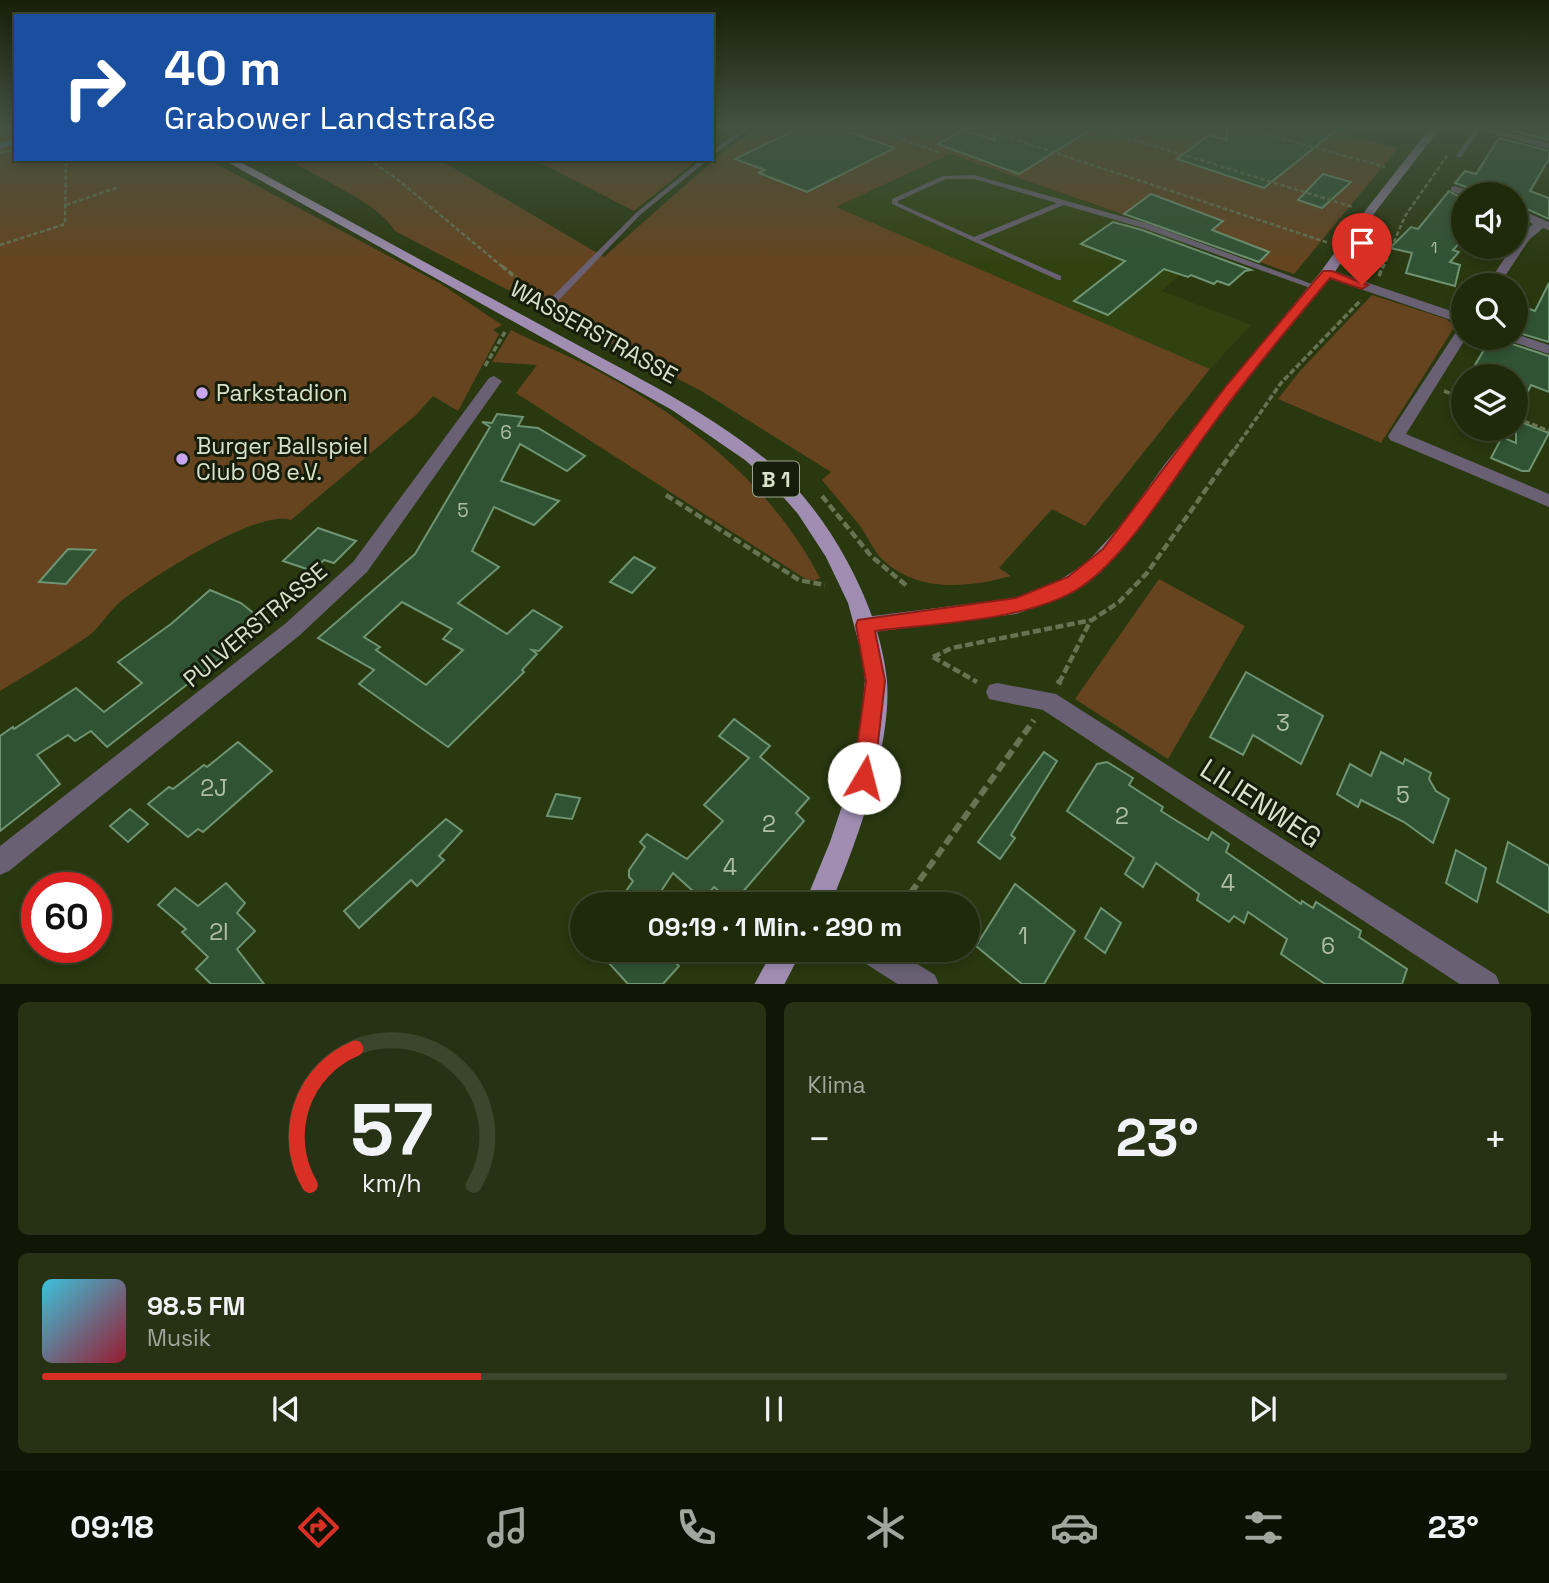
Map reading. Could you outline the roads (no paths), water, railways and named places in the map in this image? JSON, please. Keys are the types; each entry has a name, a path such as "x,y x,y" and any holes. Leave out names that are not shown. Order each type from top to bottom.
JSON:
{"main road":[{"name":"WASSERSTRASSE","path":"252,173 526,325 635,381 722,435 788,489 841,567 865,625"},
{"path":"865,625 1016,606 1056,592 1093,568 1122,537 1232,388 1322,280 1400,173"},
{"name":"B 1","path":"823,892 838,859 864,778 876,681 865,625"},
{"path":"769,984 782,962"}],"street":[{"path":"1528,217 1545,225"},
{"path":"1501,273 1524,239 1545,225"},
{"path":"1322,280 1370,288 1451,316"},
{"path":"1528,342 1549,349"},
{"path":"1451,350 1396,436 1549,501"},
{"name":"PULVERSTRASSE","path":"0,862 293,629 334,593 360,567 385,534 494,381"},
{"name":"LILIENWEG","path":"997,692 1048,701 1484,984"},
{"path":"889,962 923,984"}],"lane":[{"path":"553,301 639,213 689,173"},
{"path":"1058,278 895,204 894,200 923,185 956,176 974,177 1066,202 1322,280"},
{"path":"974,240 1066,202"}],"place":[{"name":"Parkstadion","path":"202,393"},
{"name":"Burger Ballspiel Club 08 e.V.","path":"182,459"}]}
